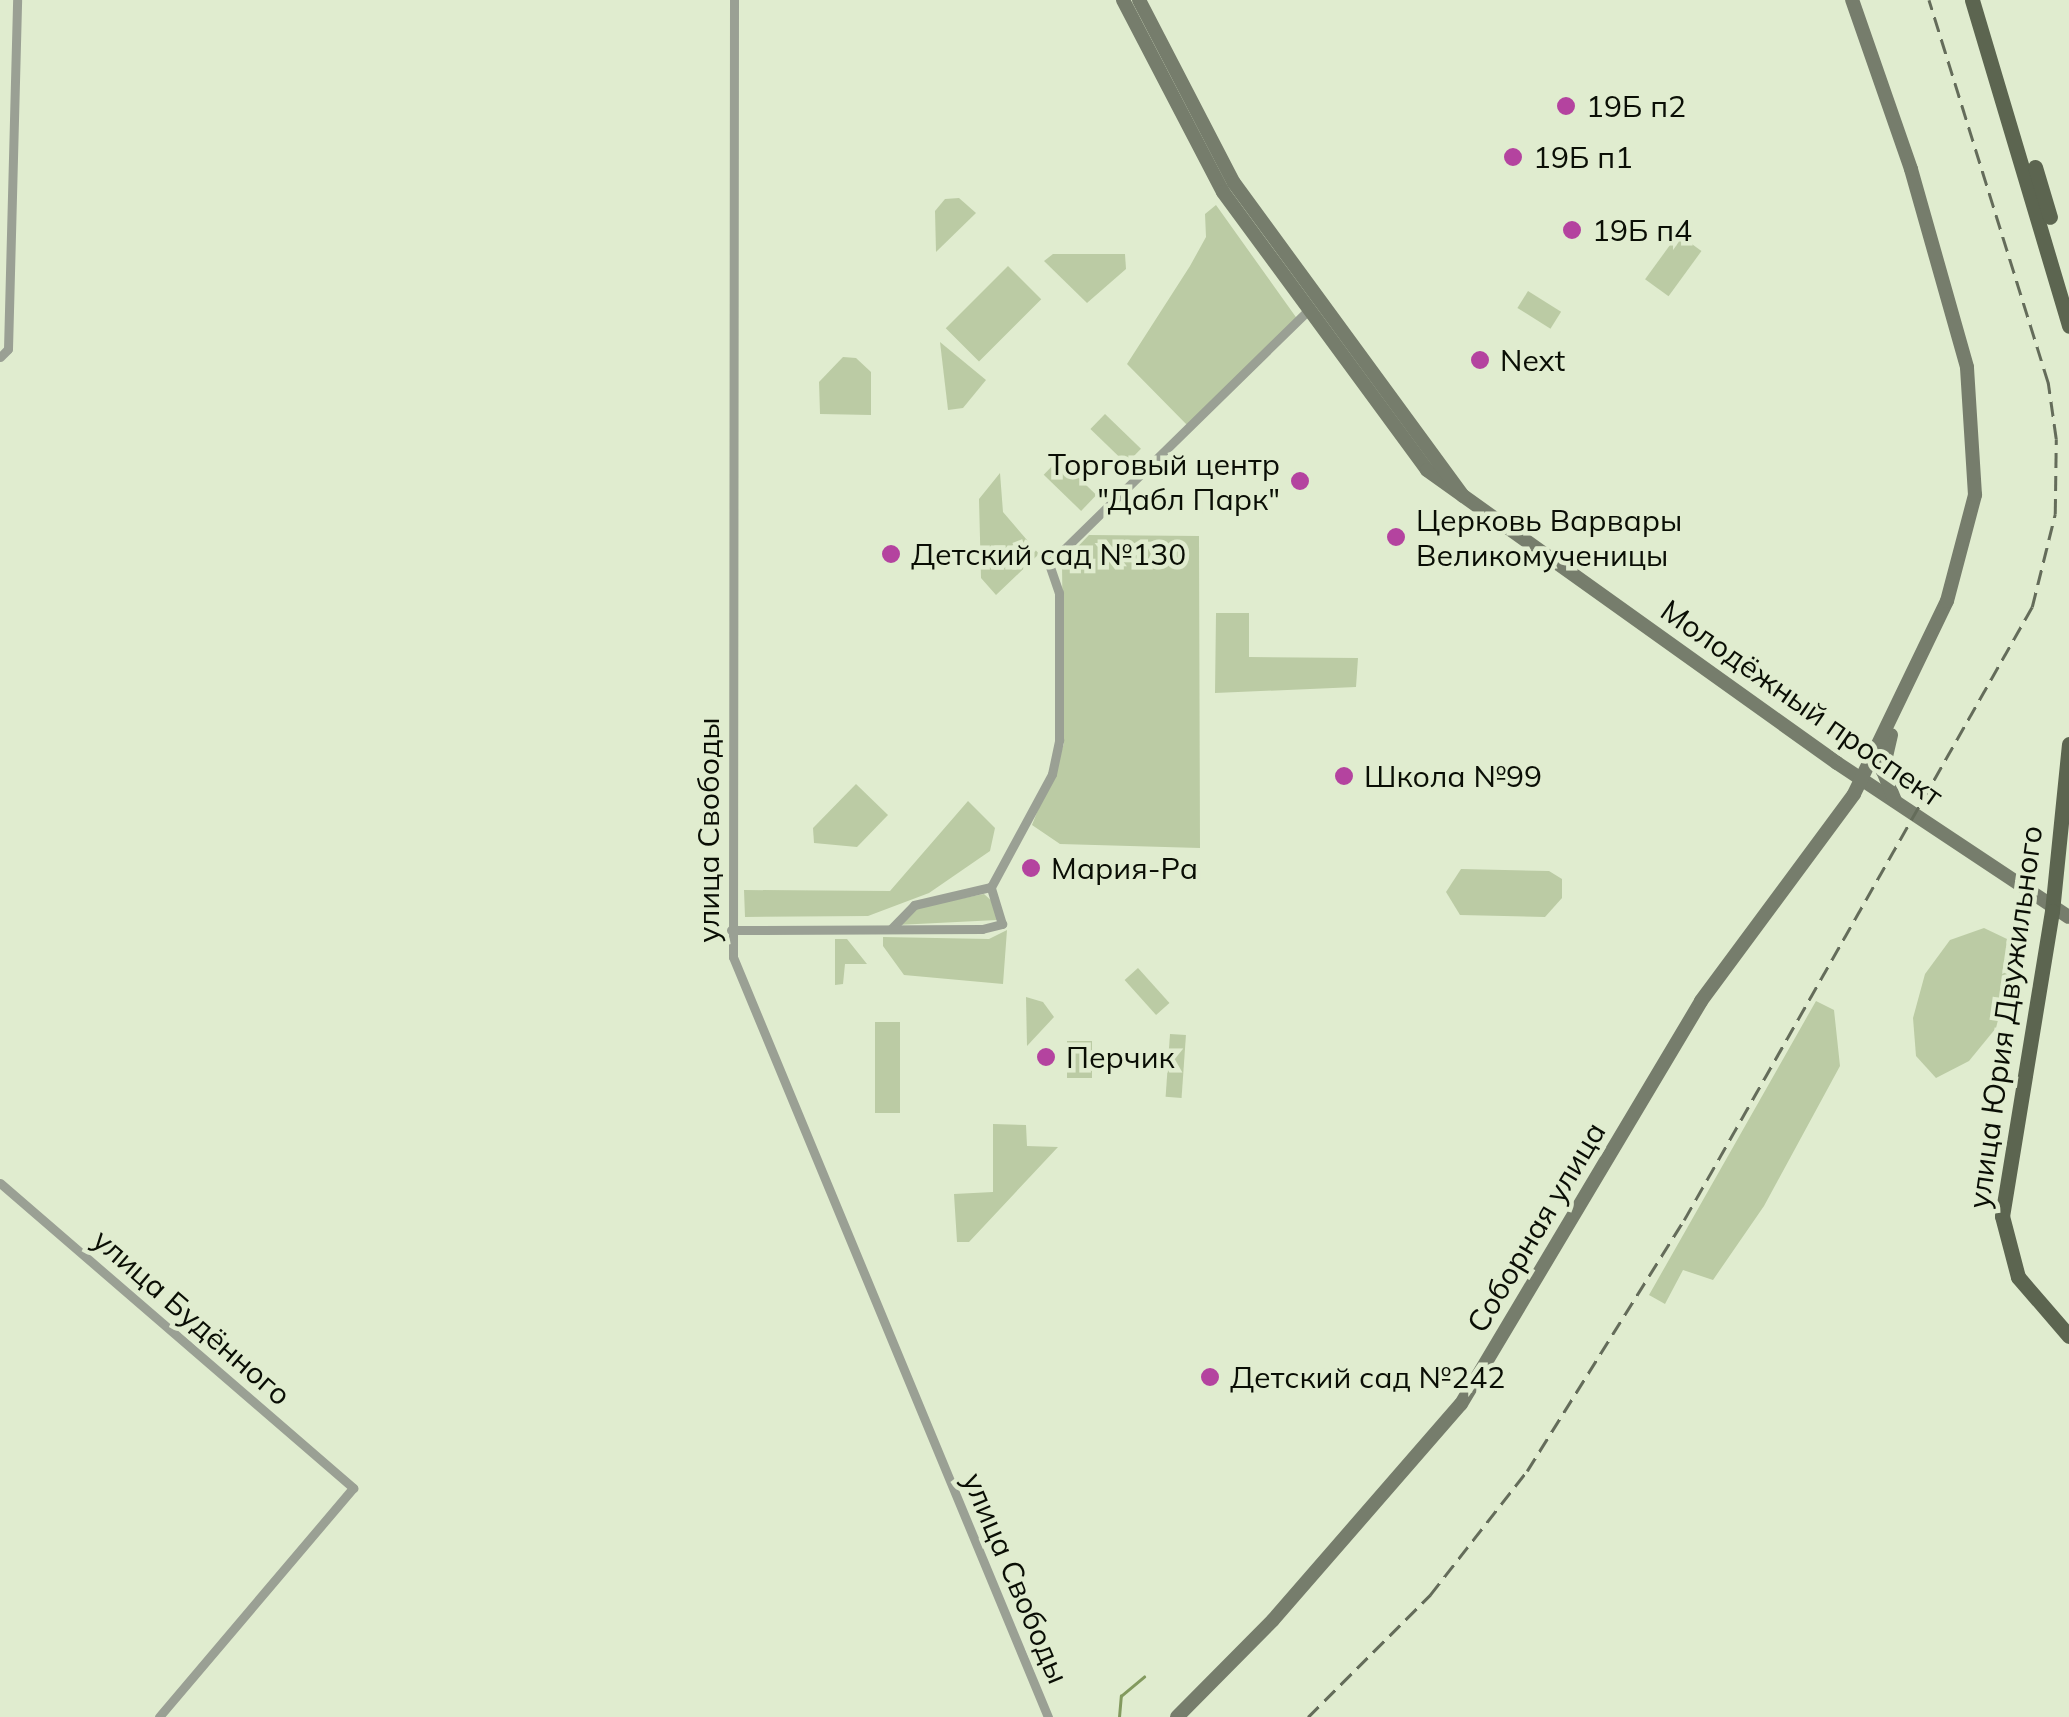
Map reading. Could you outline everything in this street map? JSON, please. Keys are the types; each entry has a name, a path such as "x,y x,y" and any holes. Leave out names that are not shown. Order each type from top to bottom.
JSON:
{"main road":[{"path":"1972,0 2069,326"},
{"path":"1979,0 2069,284"},
{"name":"улица Юрия Двужильного","path":"2069,744 2061,914 2003,1234 2018,1277 2069,1336"},
{"name":"улица Юрия Двужильного","path":"2069,851 2011,1216 2020,1264 2069,1326"}],"street":[{"path":"0,357 8,349 17,0"},
{"name":"улица Свободы","path":"734,0 733,957 1048,1717"},
{"name":"Молодёжный проспект","path":"1122,0 1223,192 1407,447 1465,498 1861,779 2061,914"},
{"name":"Молодёжный проспект","path":"1139,0 1234,183 1465,498"},
{"path":"1852,0 1917,190 1967,367 1975,425 1976,495 1966,543 1897,709 1883,771 1895,801"},
{"path":"731,930 1002,924 991,887 1052,774 1059,740 1059,594 1049,564 1310,308"},
{"name":"Соборная улица","path":"1177,1717 1438,1435 1701,1001 1807,864 1861,779 1897,709"},
{"path":"891,929 914,905 991,887"},
{"name":"улица Будённого","path":"0,1183 353,1488 159,1717"}],"green space":[{"path":"959,198 976,213 936,252 935,211 945,199"},
{"path":"1216,205 1298,320 1190,428 1127,364 1190,266 1206,237 1205,214"},
{"path":"1678,234 1701,251 1669,296 1645,279"},
{"path":"1053,254 1125,254 1126,269 1087,303 1044,261"},
{"path":"1008,266 1041,299 979,361 946,328"},
{"path":"1528,291 1561,312 1550,329 1517,308"},
{"path":"940,342 986,380 963,408 948,410"},
{"path":"843,357 856,358 871,372 871,415 820,414 819,382"},
{"path":"1105,414 1141,449 1126,464 1090,429"},
{"path":"1059,459 1096,495 1081,511 1044,475"},
{"path":"1000,473 1003,512 1039,554 996,595 981,578 979,499"},
{"path":"1089,535 1199,536 1200,848 1060,844 1032,825 1064,744 1062,563"},
{"path":"1216,613 1249,613 1249,657 1358,658 1356,687 1215,693"},
{"path":"856,784 888,815 857,847 814,843 813,828"},
{"path":"968,801 995,828 990,851 929,893 868,916 745,917 744,890 890,891"},
{"path":"1461,869 1549,871 1562,879 1562,898 1545,917 1460,915 1446,892"},
{"path":"984,894 994,903 997,920 897,925 914,908"},
{"path":"1984,928 2007,939 2011,969 1996,1028 1969,1061 1936,1078 1916,1056 1913,1018 1925,974 1950,940"},
{"path":"1007,930 1003,984 904,975 883,946 883,937 989,939"},
{"path":"835,939 847,939 867,964 845,964 843,984 835,985"},
{"path":"1138,968 1169,1003 1156,1015 1125,980"},
{"path":"1026,997 1043,1002 1054,1017 1027,1046"},
{"path":"1816,1001 1834,1010 1840,1066 1764,1206 1713,1280 1683,1270 1665,1304 1649,1295"},
{"path":"875,1022 900,1022 900,1113 875,1113"},
{"path":"1170,1034 1186,1035 1182,1098 1166,1097"},
{"path":"1067,1041 1092,1041 1092,1078 1067,1078"},
{"path":"993,1124 1026,1125 1027,1146 1058,1147 969,1242 957,1242 954,1194 993,1192"}],"waterway":[{"path":"1119,1717 1121,1696 1144,1677"}],"railway":[{"path":"1308,1717 1430,1595 1527,1471 1684,1220 2032,607 2055,514 2056,439 2048,383 1929,0"}],"place":[{"name":"19Б п2","path":"1566,106"},
{"name":"19Б п1","path":"1513,157"},
{"name":"19Б п4","path":"1572,230"},
{"name":"Next","path":"1480,360"},
{"name":"Торговый центр \"Дабл Парк\"","path":"1300,481"},
{"name":"Церковь Варвары Великомученицы","path":"1396,537"},
{"name":"Детский сад №130","path":"891,554"},
{"name":"Школа №99","path":"1344,776"},
{"name":"Мария-Ра","path":"1031,868"},
{"name":"Перчик","path":"1046,1057"},
{"name":"Детский сад №242","path":"1210,1377"}]}
